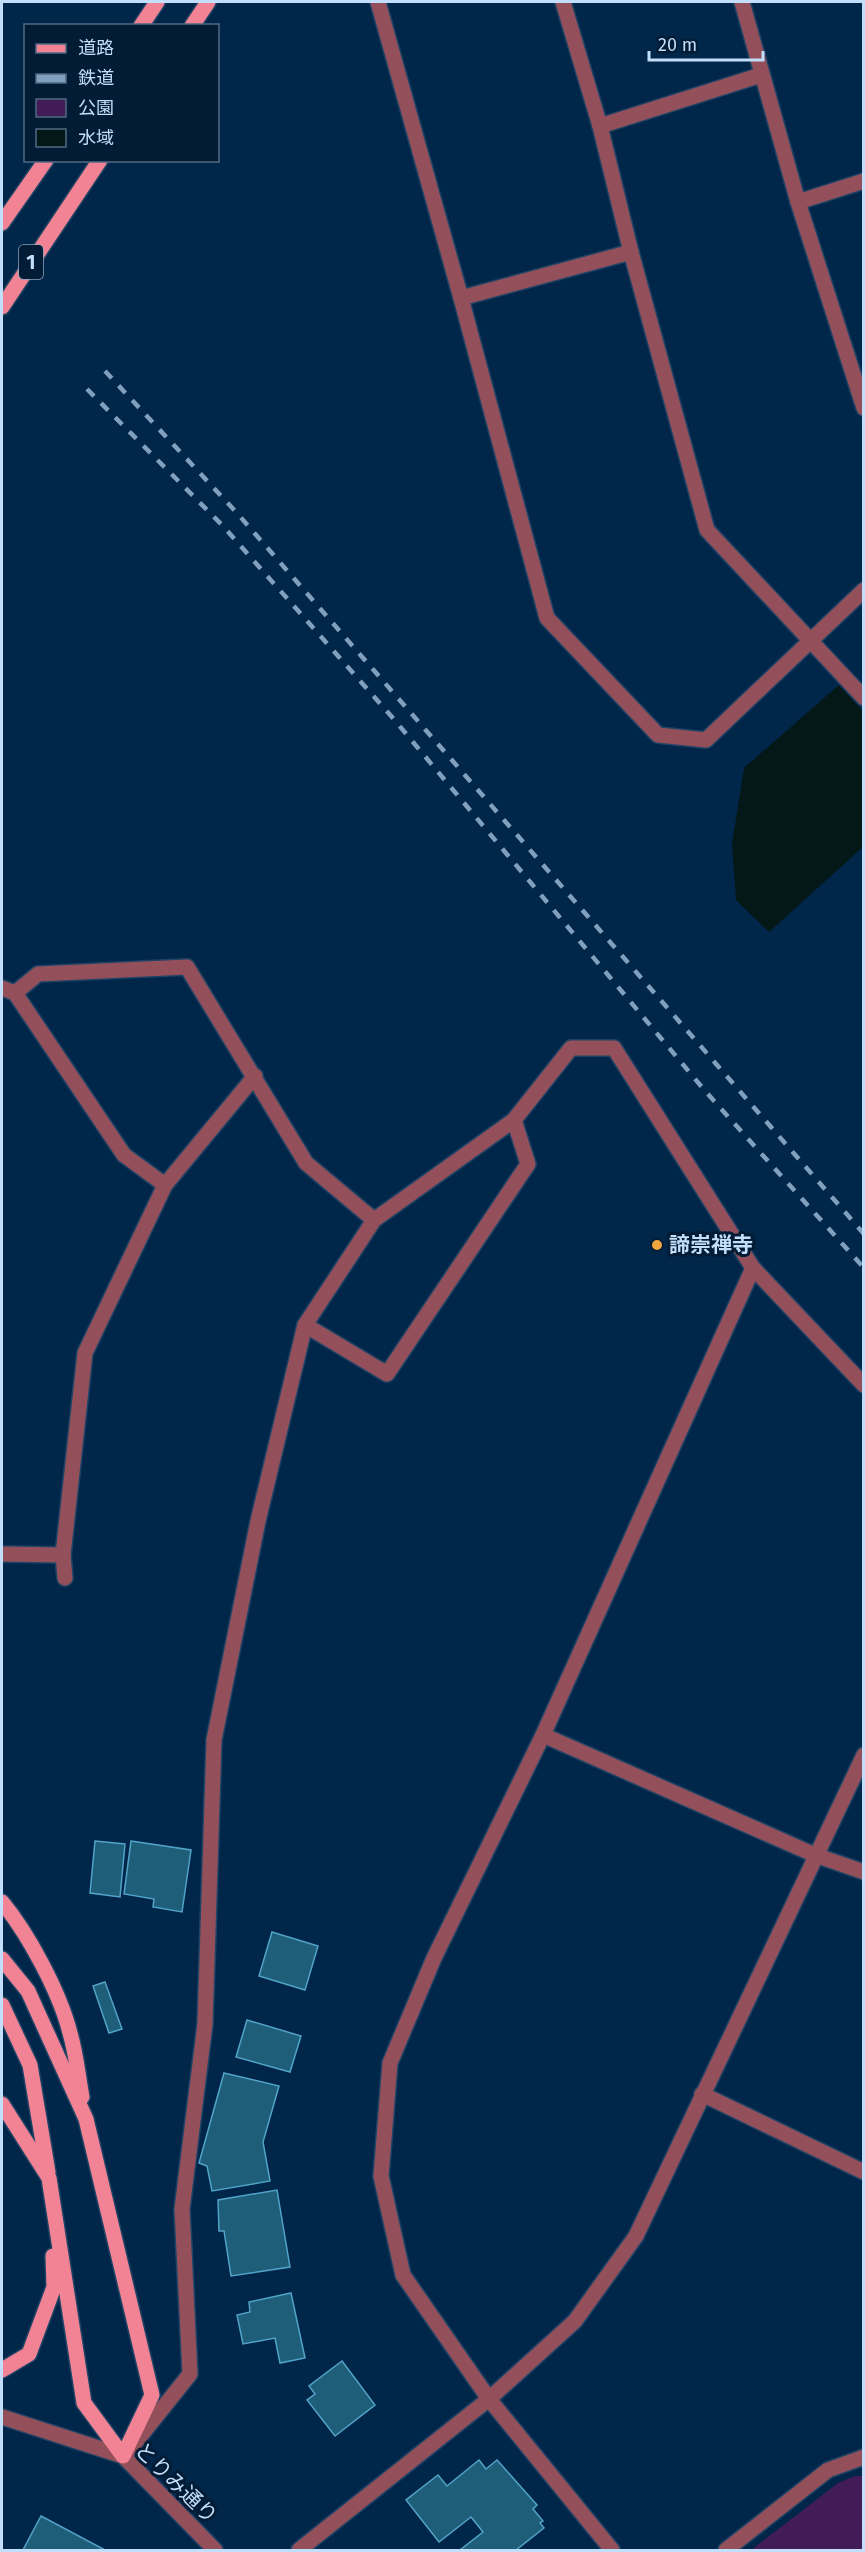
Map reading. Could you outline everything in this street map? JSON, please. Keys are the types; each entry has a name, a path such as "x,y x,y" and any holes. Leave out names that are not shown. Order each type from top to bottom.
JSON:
{"main road":[{"path":"142,24 158,2"},
{"path":"193,24 208,2"},
{"name":"1","path":"2,223 45,162"},
{"name":"1","path":"2,307 99,162"},
{"path":"2,1902 15,1919 45,1972 70,2031 86,2119 152,2395 123,2456 84,2403 50,2178 30,2065 2,2005"},
{"path":"2,1959 28,1991 86,2119"},
{"path":"2,2104 50,2178 54,2287 29,2354 2,2370"}],"street":[{"path":"378,2 547,618 658,735 706,740 864,590"},
{"path":"563,2 600,126 631,252 707,530 864,698"},
{"path":"742,2 798,202 864,408"},
{"path":"600,126 761,75"},
{"path":"798,202 864,181"},
{"path":"461,298 631,252"},
{"path":"165,1185 124,1155 8,990 38,974 187,967 306,1163 374,1220"},
{"path":"123,2456 190,2374 182,2209 205,2024 214,1740 258,1521 305,1325 374,1220 514,1120 571,1048 614,1048 753,1268 864,1385"},
{"path":"65,1578 63,1555 85,1353 165,1185 255,1076"},
{"path":"305,1325 387,1374 528,1164 514,1120"},
{"path":"612,2550 489,2399 403,2275 381,2176 390,2063 434,1958 543,1735 753,1268"},
{"path":"2,1554 63,1555"},
{"path":"543,1735 815,1855 864,1872"},
{"path":"298,2550 489,2399 575,2321 636,2236 864,1755"},
{"path":"702,2094 864,2172"},
{"name":"とりみ通り","path":"2,2417 123,2456 215,2550"},
{"path":"726,2550 828,2470 864,2457"}],"green space":[{"path":"855,2476 863,2476 863,2550 751,2550 838,2483"}],"water":[{"path":"839,685 863,711 863,847 769,932 736,900 732,844 744,768"}],"building":[{"path":"95,1841 125,1844 120,1897 90,1893"},
{"path":"131,1841 191,1850 182,1912 153,1907 154,1899 124,1894"},
{"path":"272,1932 318,1946 305,1990 259,1976"},
{"path":"105,1982 122,2029 109,2033 93,1986"},
{"path":"247,2020 301,2036 290,2072 236,2057"},
{"path":"224,2073 279,2086 263,2142 270,2181 212,2191 207,2166 199,2163"},
{"path":"277,2190 290,2267 231,2276 224,2231 219,2231 218,2200"},
{"path":"291,2293 305,2358 280,2363 275,2338 243,2344 237,2315 250,2312 249,2302"},
{"path":"342,2361 375,2405 335,2436 307,2400 315,2394 309,2386"},
{"path":"479,2460 486,2469 497,2460 537,2505 533,2509 543,2521 540,2523 544,2528 516,2550 460,2550 483,2532 471,2517 439,2542 406,2500 438,2475 447,2486"},
{"path":"41,2516 105,2550 23,2550"}],"railway":[{"path":"105,371 237,513 864,1234"},
{"path":"87,389 223,526 392,717 706,1092 864,1268"}],"place":[{"name":"諦崇禅寺","path":"657,1245"}]}
